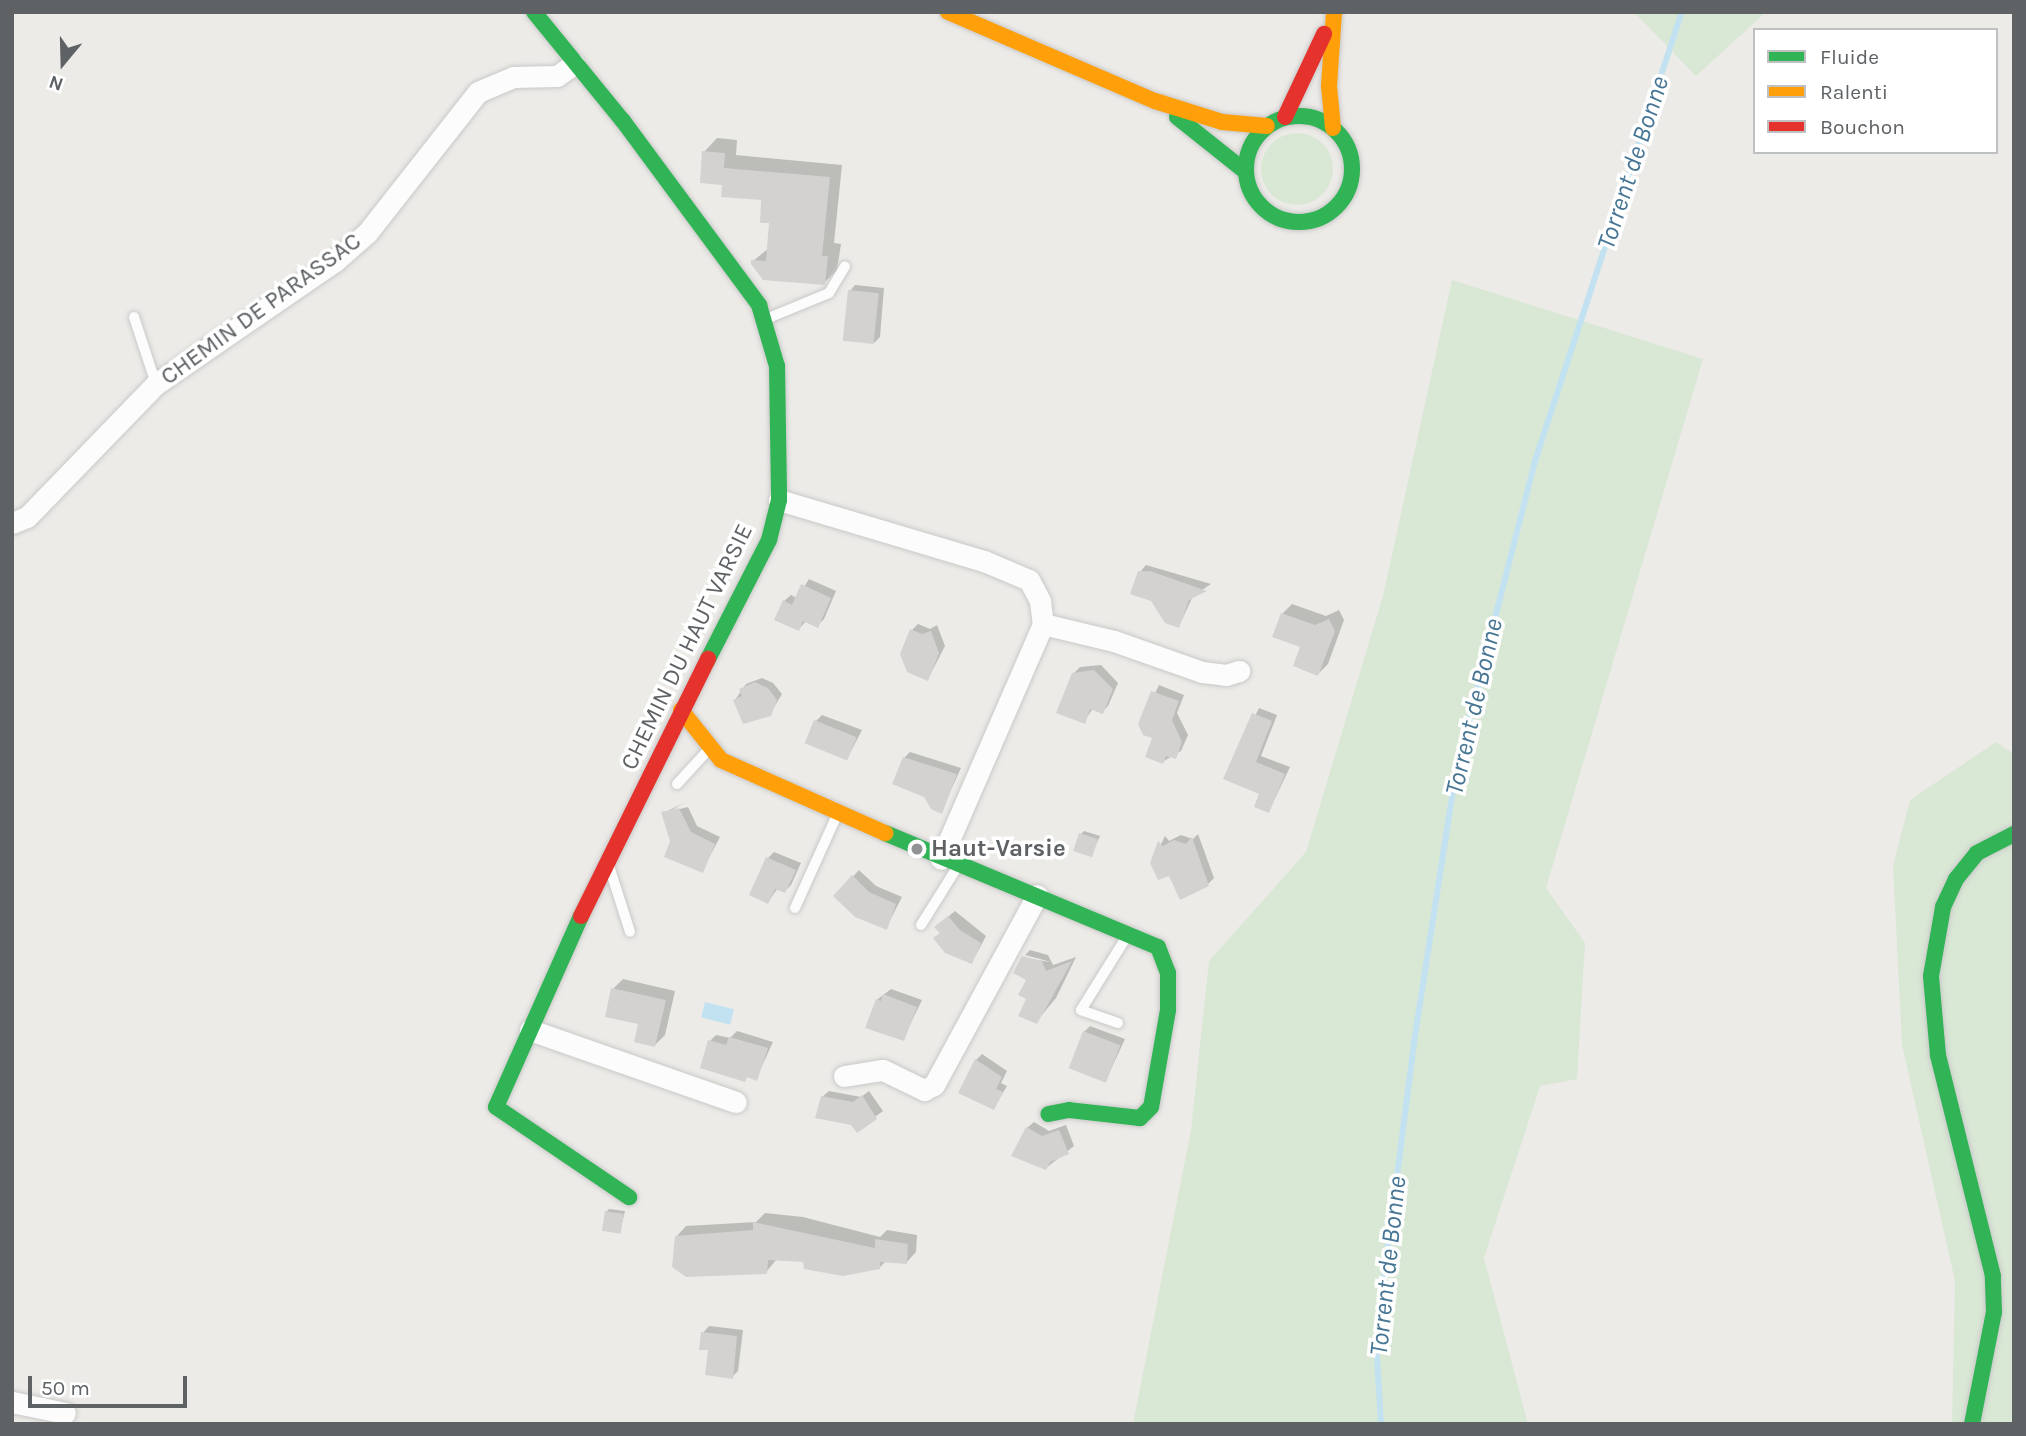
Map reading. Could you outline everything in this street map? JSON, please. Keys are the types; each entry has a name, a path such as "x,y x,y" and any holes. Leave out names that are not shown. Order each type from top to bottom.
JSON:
{"street":[{"name":"CHEMIN DU HAUT VARSIE","path":"534,12 725,255 764,319 777,366 781,414 779,500 769,540 606,860 496,1107 629,1196"},
{"path":"948,12 1155,101 1222,122 1267,126"},
{"path":"1285,117 1333,12"},
{"path":"1333,12 1329,86 1334,128"},
{"name":"CHEMIN DE PARASSAC","path":"12,523 27,517 156,384 335,261 367,233 478,92 513,77 557,76 574,64"},
{"path":"1155,101 1245,171 1257,203 1270,215 1304,223 1321,219 1335,209 1352,181 1350,151 1334,128 1319,119 1285,117 1267,126 1255,138 1245,171"},
{"path":"779,500 984,561 1029,580 1040,601 1043,624 950,862"},
{"path":"1043,624 1114,641 1202,672 1226,675 1239,670"},
{"path":"681,710 710,748 754,778 837,815 1158,947 1168,973 1168,1010 1151,1107 1140,1118 1069,1110 1048,1114"},
{"path":"1972,1424 1994,1312 1993,1276 1938,1055 1931,976 1940,918 1956,879 1977,853 2014,834"},
{"path":"844,1076 883,1070 924,1090 934,1085 1037,895"},
{"path":"530,1030 736,1102"},
{"path":"12,1402 65,1413"}],"lane":[{"path":"764,319 829,293 845,266"},
{"path":"134,317 156,384"},
{"path":"677,783 710,748"},
{"path":"795,908 837,815"},
{"path":"606,860 631,932"},
{"path":"921,925 950,862"},
{"path":"1118,1023 1081,1010 1128,934"}],"green space":[{"path":"1634,12 1766,12 1696,76"},
{"path":"1297,133 1317,139 1327,149 1333,169 1327,189 1317,199 1297,205 1277,199 1267,189 1261,169 1267,149 1277,139"},
{"path":"1452,280 1703,359 1546,888 1585,943 1577,1079 1540,1086 1484,1258 1528,1424 1133,1424 1191,1130 1209,961 1306,852 1383,596"},
{"path":"1996,742 2014,754 2014,1424 1952,1424 1955,1281 1902,1045 1893,866 1910,800"}],"water":[{"path":"705,1002 734,1009 730,1025 701,1018"}],"building":[{"path":"702,151 725,153 724,168 830,177 822,256 828,256 825,285 763,280 751,264 751,260 766,261 769,223 760,223 761,200 721,197 722,185 700,183"},
{"path":"848,290 879,293 873,344 843,341"},
{"path":"1138,571 1150,571 1207,591 1189,600 1179,628 1165,623 1151,601 1130,594"},
{"path":"801,584 831,598 818,628 803,621 799,631 774,620 783,600 792,605"},
{"path":"1281,613 1315,625 1329,619 1335,631 1318,676 1293,666 1300,647 1272,637"},
{"path":"910,629 922,634 931,631 939,653 928,681 907,672 900,654"},
{"path":"1094,670 1113,689 1103,714 1090,709 1085,724 1056,713 1072,673"},
{"path":"755,682 768,688 777,700 771,716 743,724 733,700 742,696 739,689"},
{"path":"1151,691 1179,701 1172,720 1182,742 1176,759 1166,756 1163,764 1145,757 1152,738 1143,735 1138,724"},
{"path":"1252,713 1272,721 1256,762 1285,774 1269,813 1254,807 1259,794 1223,779"},
{"path":"814,720 857,737 847,760 805,743"},
{"path":"903,757 957,774 942,814 931,809 924,797 892,784"},
{"path":"679,808 691,832 715,844 703,873 664,857 670,841 661,812"},
{"path":"1079,833 1098,839 1092,857 1073,851"},
{"path":"1192,837 1209,886 1180,900 1169,876 1158,880 1150,863 1158,841 1163,846 1174,840 1186,844"},
{"path":"766,857 796,870 785,893 775,889 768,904 749,895"},
{"path":"852,875 869,892 896,904 887,930 855,917 833,896"},
{"path":"948,916 960,930 981,943 972,964 945,953 933,938 940,933 934,927"},
{"path":"1022,956 1042,961 1046,971 1072,961 1037,1024 1018,1016 1026,999 1018,995 1026,980 1013,973"},
{"path":"611,988 666,1000 655,1047 634,1042 638,1024 605,1017"},
{"path":"883,994 917,1007 904,1041 865,1028 876,999 881,1001"},
{"path":"1083,1031 1120,1045 1106,1083 1069,1068"},
{"path":"729,1037 768,1048 757,1081 747,1077 745,1082 700,1068 708,1040 726,1045"},
{"path":"975,1059 1002,1077 996,1089 1003,1092 994,1110 958,1093"},
{"path":"862,1095 877,1119 857,1133 851,1125 815,1118 821,1096 853,1102"},
{"path":"1026,1127 1042,1136 1059,1130 1069,1154 1050,1162 1046,1170 1011,1156"},
{"path":"605,1211 624,1214 621,1234 602,1231"},
{"path":"753,1222 875,1248 875,1239 908,1244 907,1264 880,1262 880,1269 843,1276 804,1269 803,1262 768,1260 767,1274 686,1277 672,1267 675,1236 753,1230"},
{"path":"701,1332 737,1336 733,1379 705,1375 708,1350 699,1350"}],"waterway":[{"name":"Torrent de Bonne","path":"1381,1424 1376,1340 1414,1042 1456,771 1535,461 1682,12"}],"traffic: fast":[{"path":"534,12 623,121 759,305 777,366 779,500 769,540 708,659"},
{"path":"1299,116 1319,120 1337,131 1348,149 1352,169 1348,189 1337,207 1319,218 1299,222 1279,218 1261,207 1250,189 1246,169 1250,149 1261,131 1279,120 1299,116"},
{"path":"1177,117 1245,171"},
{"path":"885,833 1158,947 1168,973 1168,1010 1151,1107 1140,1118 1069,1110 1048,1114"},
{"path":"1972,1424 1994,1312 1993,1276 1938,1055 1931,976 1943,907 1956,879 1977,853 2014,834"},
{"path":"581,916 496,1107 629,1197"}],"traffic: slow":[{"path":"948,12 1155,101 1222,122 1267,126"},
{"path":"1333,128 1329,86 1334,12"},
{"path":"681,710 721,760 885,833"}],"traffic: jam":[{"path":"1285,117 1324,34"},
{"path":"581,916 708,659"}],"place":[{"name":"Haut-Varsie","path":"917,849"}]}
